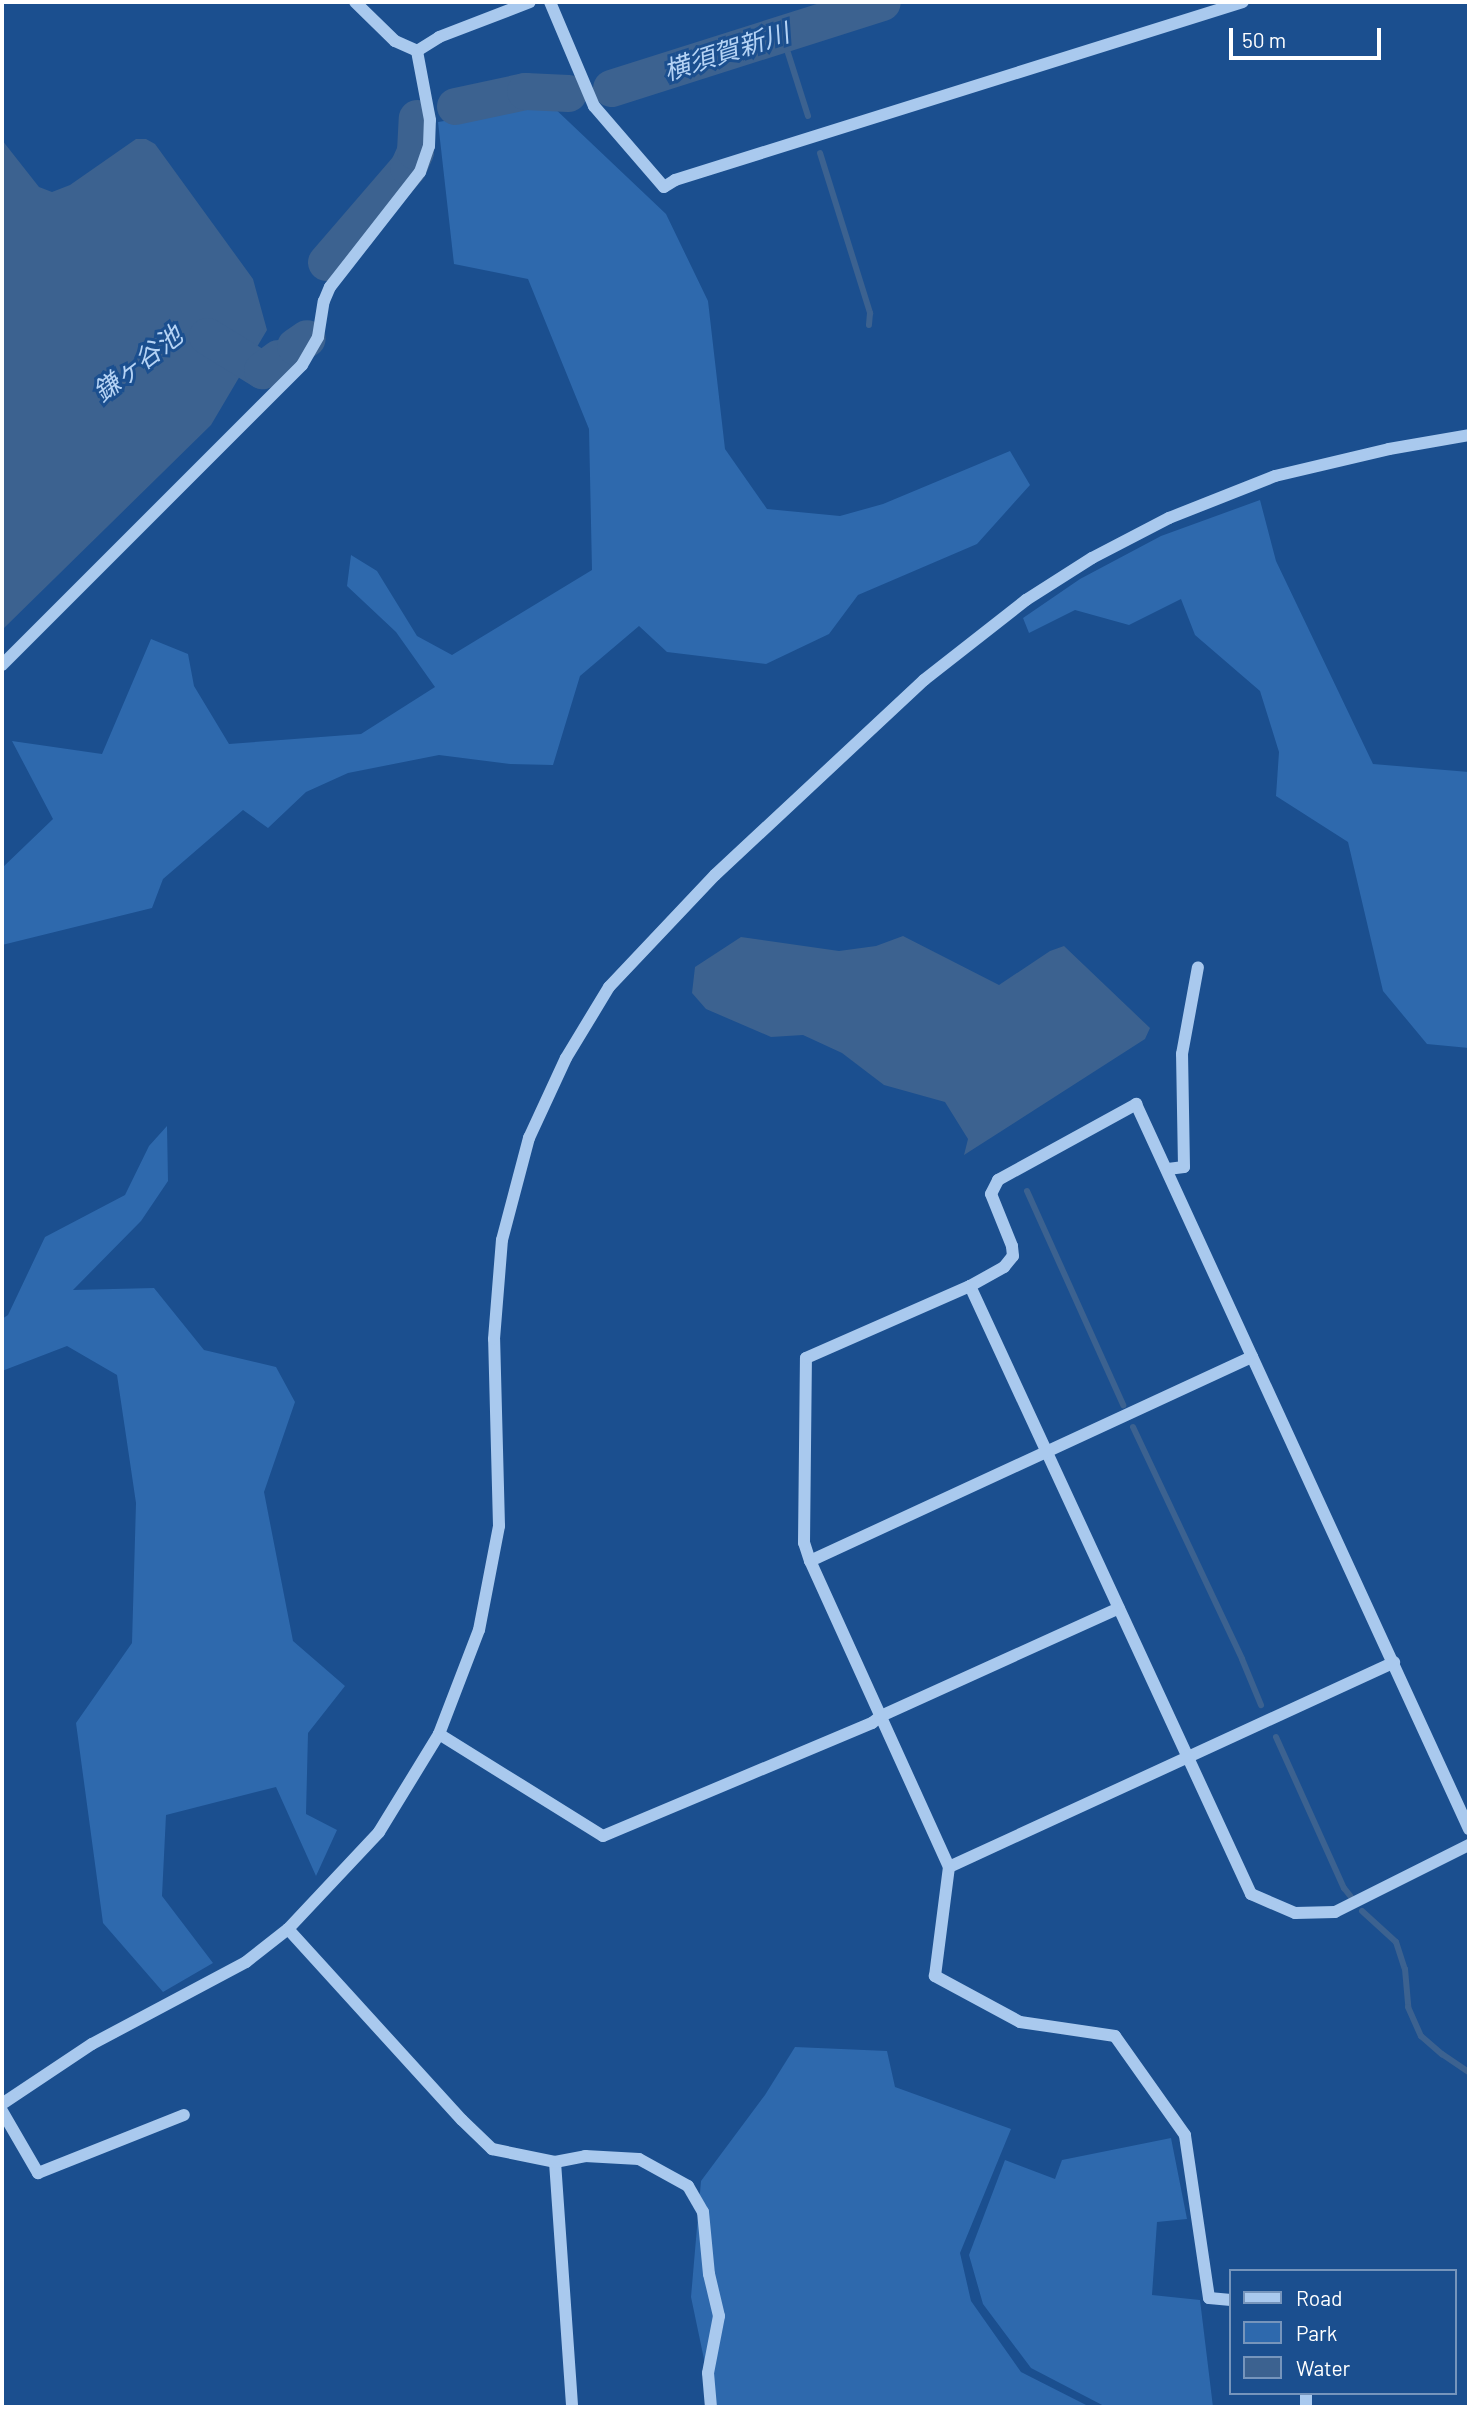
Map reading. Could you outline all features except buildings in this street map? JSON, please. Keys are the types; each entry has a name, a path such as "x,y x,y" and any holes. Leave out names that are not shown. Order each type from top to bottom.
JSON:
{"street":[{"path":"355,2 395,41 417,51"},
{"path":"417,51 439,37 530,2"},
{"path":"550,2 594,106 664,187 688,176 1243,2"},
{"path":"2,665 50,621 302,365 318,337 324,301 330,287 420,172 429,146 430,121 417,51"},
{"path":"2,2104 92,2044 172,2004 246,1962 288,1929 379,1832 439,1734 479,1630 499,1526 494,1339 502,1240 529,1138 566,1058 609,987 715,875 924,680 1026,600 1092,558 1170,518 1275,476 1389,449 1469,435"},
{"path":"1168,1169 1184,1167 1182,1055 1198,967"},
{"path":"1230,2300 1209,2298 1185,2135 1115,2036 1020,2022 935,1976 949,1867 804,1543 806,1358 970,1286 1003,1267 1013,1256 1013,1246 990,1194 998,1180 1136,1104 1469,1829"},
{"path":"970,1286 1251,1894 1295,1913 1335,1912 1469,1845"},
{"path":"810,1561 1252,1357"},
{"path":"439,1734 603,1836 872,1723 881,1716 1119,1608"},
{"path":"949,1867 1394,1662"},
{"path":"288,1929 462,2120 492,2149 555,2162 585,2156 639,2159 688,2186 703,2212 709,2274 719,2316 708,2373 711,2407"},
{"path":"2,2111 38,2173 184,2115"},
{"path":"555,2162 572,2407"}],"green space":[{"path":"550,104 666,214 708,301 725,449 767,509 840,516 883,504 1010,451 1030,485 977,544 858,595 829,634 766,664 667,652 639,626 580,676 553,765 510,764 439,755 348,773 306,792 268,828 243,810 163,879 152,908 2,945 2,868 53,819 12,741 102,754 151,639 188,654 194,686 229,744 361,734 435,687 396,632 347,586 351,555 377,571 417,636 452,655 592,570 589,429 528,279 454,264 438,122"},
{"path":"1260,500 1276,561 1373,764 1469,772 1469,1048 1427,1044 1383,991 1348,842 1276,796 1279,752 1260,691 1195,635 1181,599 1129,625 1075,610 1029,633 1023,618 1080,579 1161,536"},
{"path":"167,1126 168,1181 141,1221 73,1290 154,1288 204,1350 276,1367 295,1402 264,1492 293,1641 345,1686 308,1733 306,1814 337,1830 316,1876 276,1787 166,1815 162,1896 213,1963 163,1992 103,1923 76,1723 132,1643 136,1503 117,1375 67,1346 2,1371 2,1319 8,1315 45,1237 125,1195 149,1146"},
{"path":"795,2047 887,2051 895,2087 1011,2129 960,2253 971,2301 1021,2372 1090,2407 714,2407 691,2297 701,2181 765,2095"},
{"path":"1171,2138 1187,2219 1157,2222 1152,2295 1200,2300 1213,2407 1106,2407 1031,2368 983,2304 969,2255 1005,2160 1055,2179 1062,2160"}],"water":[{"path":"136,139 146,139 155,144 253,279 267,330 211,425 2,630 2,140 39,187 52,192 70,185"},
{"path":"903,936 999,985 1050,951 1064,946 1150,1028 1145,1039 964,1155 968,1139 945,1102 884,1085 842,1053 803,1035 771,1037 706,1009 692,993 695,967 741,937 839,951 876,946"}],"waterway":[{"name":"横須賀新川","path":"611,88 882,2"},
{"path":"782,34 808,116"},
{"name":"横須賀新川","path":"455,106 525,91 568,93"},
{"name":"横須賀新川","path":"326,262 408,167 415,151 417,118"},
{"path":"820,153 870,313 869,325"},
{"name":"鎌ヶ谷池","path":"207,336 262,370 278,358"},
{"name":"鎌ヶ谷池","path":"295,346 307,338"},
{"path":"1027,1191 1123,1405"},
{"path":"1133,1427 1261,1705"},
{"path":"1276,1737 1344,1888 1351,1897"},
{"path":"1362,1911 1396,1942 1405,1969 1408,2007 1421,2036 1469,2072"}]}
